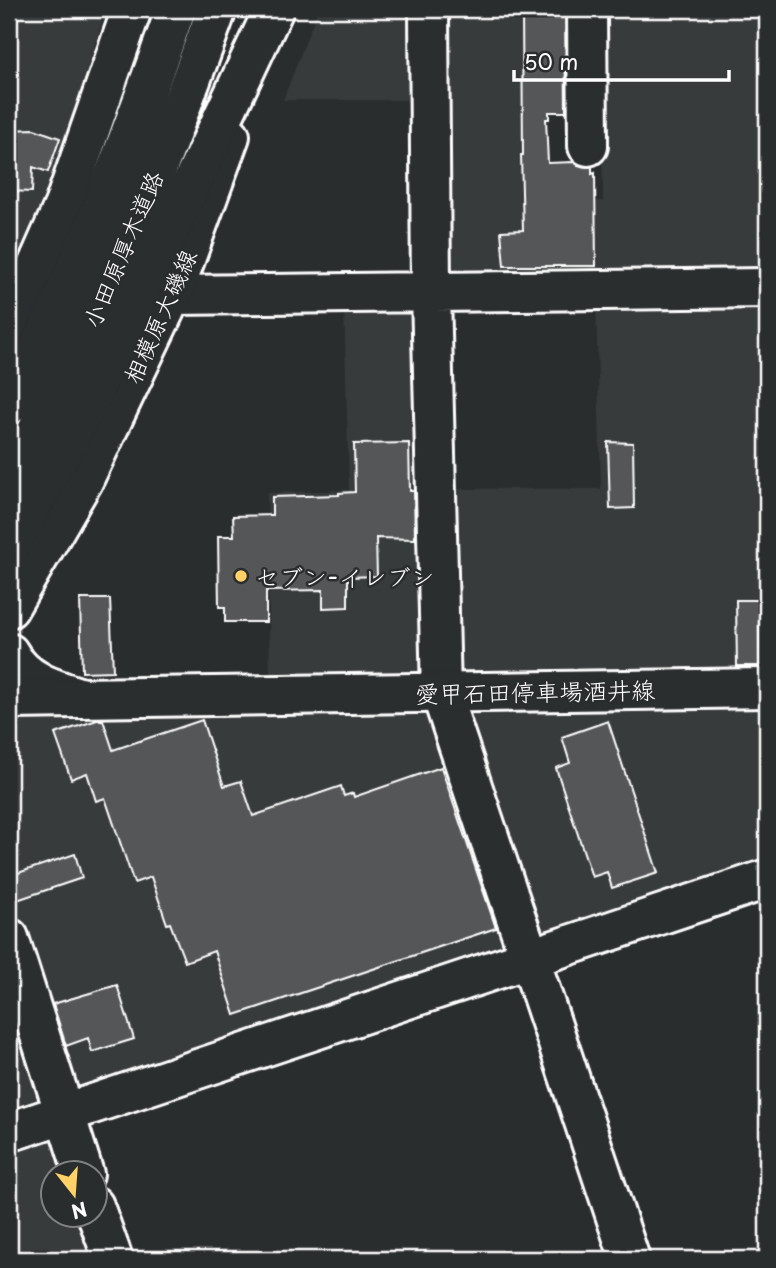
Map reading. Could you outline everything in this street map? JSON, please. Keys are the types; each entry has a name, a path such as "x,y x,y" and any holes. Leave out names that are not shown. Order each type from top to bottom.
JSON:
{"main road":[{"path":"13,311 64,205 132,9"},
{"name":"小田原厚木道路","path":"9,405 68,286 140,109 176,9"},
{"name":"小田原厚木道路","path":"9,481 59,389 103,298 179,115 217,9"},
{"path":"9,549 90,400 276,9"},
{"name":"相模原大磯線","path":"9,608 83,481 172,295 276,9"},
{"path":"429,9 431,293 441,693 630,1259"},
{"path":"581,127 587,9"},
{"path":"172,295 767,288"},
{"path":"9,653 34,680 82,698"},
{"name":"愛甲石田停車場酒井線","path":"9,699 767,688"},
{"path":"9,1132 767,879"},
{"path":"9,938 78,1160"},
{"path":"103,1230 113,1259"}],"shaded area":[{"path":"9,9 106,9 64,142 9,286"},
{"path":"318,9 421,9 424,100 283,100"},
{"path":"436,9 523,9 527,204 603,201 600,9 767,9 767,281 439,288"},
{"path":"767,300 767,672 450,677 445,489 601,489 596,302"},
{"path":"417,304 434,678 270,680 267,493 349,490 344,305"},
{"path":"767,704 767,873 537,952 461,709"},
{"path":"440,711 522,955 73,1105 9,905 9,723 23,715"},
{"path":"9,977 51,1105 9,1124"},
{"path":"57,1132 72,1160 38,1160 38,1230 98,1230 107,1259 9,1259 9,1148"}],"building":[{"path":"522,9 565,9 566,112 549,112 549,119 546,119 548,163 574,162 592,167 592,174 595,173 596,266 504,266 501,231 523,230"},
{"path":"34,129 60,138 48,172 33,167 32,192 9,191 9,130"},
{"path":"608,442 633,443 634,508 610,509"},
{"path":"409,443 415,539 376,538 377,576 348,577 348,607 323,608 323,590 266,591 266,622 225,622 225,607 219,607 218,536 234,536 233,516 272,515 272,497 355,492 354,444"},
{"path":"80,599 110,599 113,671 82,672"},
{"path":"736,600 759,600 760,666 737,666"},
{"path":"103,720 113,750 202,720 224,786 241,781 253,816 341,786 344,796 353,793 354,797 441,767 496,928 235,1015 214,951 185,962 170,923 167,924 151,877 134,883 105,798 96,801 87,773 71,779 55,734"},
{"path":"608,721 658,873 612,888 607,872 592,877 556,768 570,763 562,737"},
{"path":"75,854 82,878 14,901 9,876"},
{"path":"117,985 134,1039 92,1052 88,1038 66,1046 53,1004"}],"place":[{"name":"セブン-イレブン","path":"241,576"}]}
